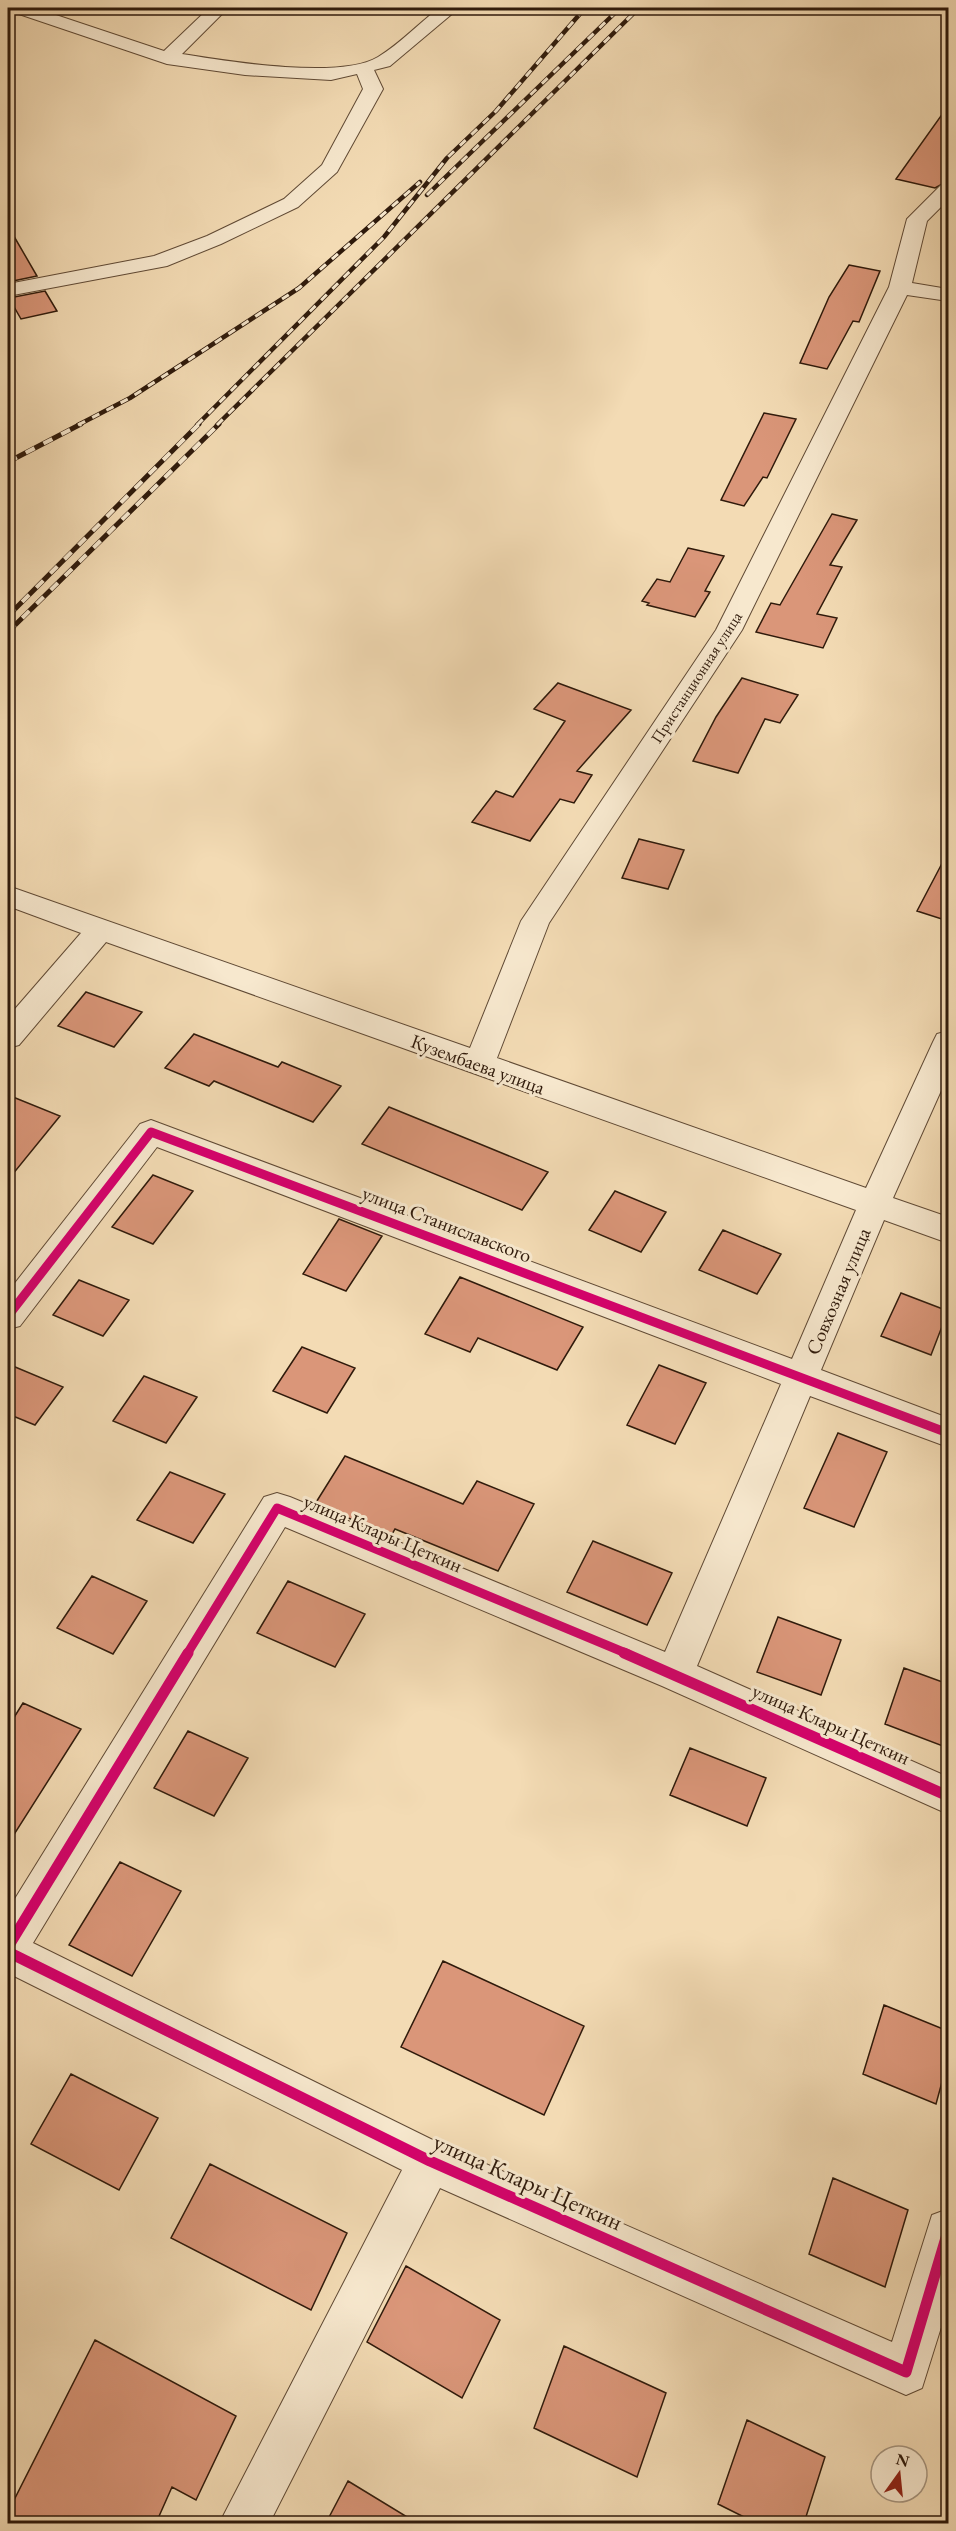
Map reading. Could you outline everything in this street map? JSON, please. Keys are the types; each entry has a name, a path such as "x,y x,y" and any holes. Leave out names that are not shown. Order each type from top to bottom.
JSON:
{"street":[{"path":"19,8 167,58 245,69 331,74 383,62 450,8"},
{"path":"167,58 219,8"},
{"path":"8,290 159,261 214,240 291,203 330,168 354,127 373,89 363,67"},
{"name":"Пристанционная улица","path":"479,1065 535,921 729,630 900,287 917,219 948,189"},
{"path":"900,287 948,296"},
{"name":"Кузембаева улица","path":"8,896 948,1230"},
{"path":"8,1037 101,928"},
{"name":"Совхозная улица","path":"675,1674 875,1203 948,1042"},
{"name":"улица Станиславского","path":"8,1316 151,1132 948,1433"},
{"name":"улица Клары Цеткин","path":"8,1947 277,1508 675,1674 948,1796"},
{"name":"улица Клары Цеткин","path":"8,1952 430,2161 906,2372 948,2231"},
{"name":"улица Клары Цеткин","path":"243,2523 430,2161"}],"building":[{"path":"948,106 948,181 935,188 896,179"},
{"path":"8,226 37,276 8,282"},
{"path":"849,265 880,271 859,322 853,321 827,369 800,363 829,297"},
{"path":"45,291 57,311 21,319 9,298"},
{"path":"764,413 796,419 767,478 763,477 744,506 721,500"},
{"path":"832,514 857,520 830,565 842,567 817,614 837,618 823,648 756,632 771,603 780,605"},
{"path":"688,548 724,556 705,591 710,592 695,617 647,605 649,603 642,601 657,579 670,582"},
{"path":"742,678 798,695 780,723 765,719 738,773 693,761 716,717"},
{"path":"558,683 631,710 577,771 592,775 574,803 560,799 530,841 472,822 496,791 513,797 565,721 534,709"},
{"path":"639,839 684,850 668,889 622,878"},
{"path":"948,852 948,921 917,911"},
{"path":"86,992 142,1012 114,1047 58,1026"},
{"path":"194,1034 278,1067 282,1062 341,1086 313,1122 214,1081 209,1086 165,1068"},
{"path":"8,1095 60,1116 8,1180"},
{"path":"389,1107 548,1172 522,1210 362,1144"},
{"path":"153,1175 193,1191 153,1244 112,1227"},
{"path":"615,1191 666,1212 641,1252 589,1230"},
{"path":"339,1219 382,1236 346,1291 303,1274"},
{"path":"723,1230 781,1254 757,1294 699,1270"},
{"path":"460,1277 583,1327 557,1370 478,1338 470,1352 425,1334"},
{"path":"79,1280 129,1300 103,1336 53,1315"},
{"path":"901,1293 948,1311 931,1355 881,1336"},
{"path":"302,1347 355,1368 327,1413 273,1391"},
{"path":"8,1364 63,1387 35,1425 8,1414"},
{"path":"659,1365 706,1383 675,1444 627,1425"},
{"path":"144,1376 197,1397 166,1443 113,1421"},
{"path":"838,1433 887,1452 854,1527 804,1508"},
{"path":"345,1456 463,1504 477,1481 534,1504 498,1571 395,1529 391,1536 315,1504"},
{"path":"170,1472 225,1494 193,1543 137,1520"},
{"path":"593,1541 672,1573 647,1625 567,1592"},
{"path":"92,1576 147,1601 113,1654 57,1628"},
{"path":"288,1581 365,1614 335,1667 257,1633"},
{"path":"778,1617 841,1640 821,1695 757,1672"},
{"path":"904,1668 948,1684 948,1748 885,1724"},
{"path":"23,1703 81,1729 8,1844 8,1727"},
{"path":"188,1731 248,1758 214,1816 154,1788"},
{"path":"690,1748 766,1778 747,1826 670,1795"},
{"path":"120,1862 181,1891 132,1976 69,1945"},
{"path":"443,1961 584,2026 544,2115 401,2047"},
{"path":"884,2005 948,2031 948,2060 936,2104 863,2074"},
{"path":"71,2074 158,2118 119,2190 31,2144"},
{"path":"210,2164 347,2233 311,2310 171,2238"},
{"path":"833,2178 908,2210 885,2287 809,2254"},
{"path":"406,2266 500,2320 462,2398 367,2342"},
{"path":"95,2340 236,2416 196,2500 172,2487 156,2523 24,2523 8,2515 8,2512"},
{"path":"564,2346 666,2393 637,2477 534,2428"},
{"path":"747,2420 825,2457 804,2523 756,2523 718,2504"},
{"path":"348,2481 417,2523 326,2523"}],"railway":[{"path":"197,425 384,237 447,158 496,111 585,8"},
{"path":"427,195 620,8"},
{"path":"217,425 639,8"},
{"path":"78,425 130,398 299,288 420,182"},
{"path":"8,462 81,424"},
{"path":"8,616 199,424"},
{"path":"8,632 219,424"}],"cycle path":[{"path":"8,1316 151,1132 948,1433"},
{"path":"8,1947 277,1508 675,1674 948,1796"},
{"path":"8,1952 430,2161 906,2372 948,2231"}]}
